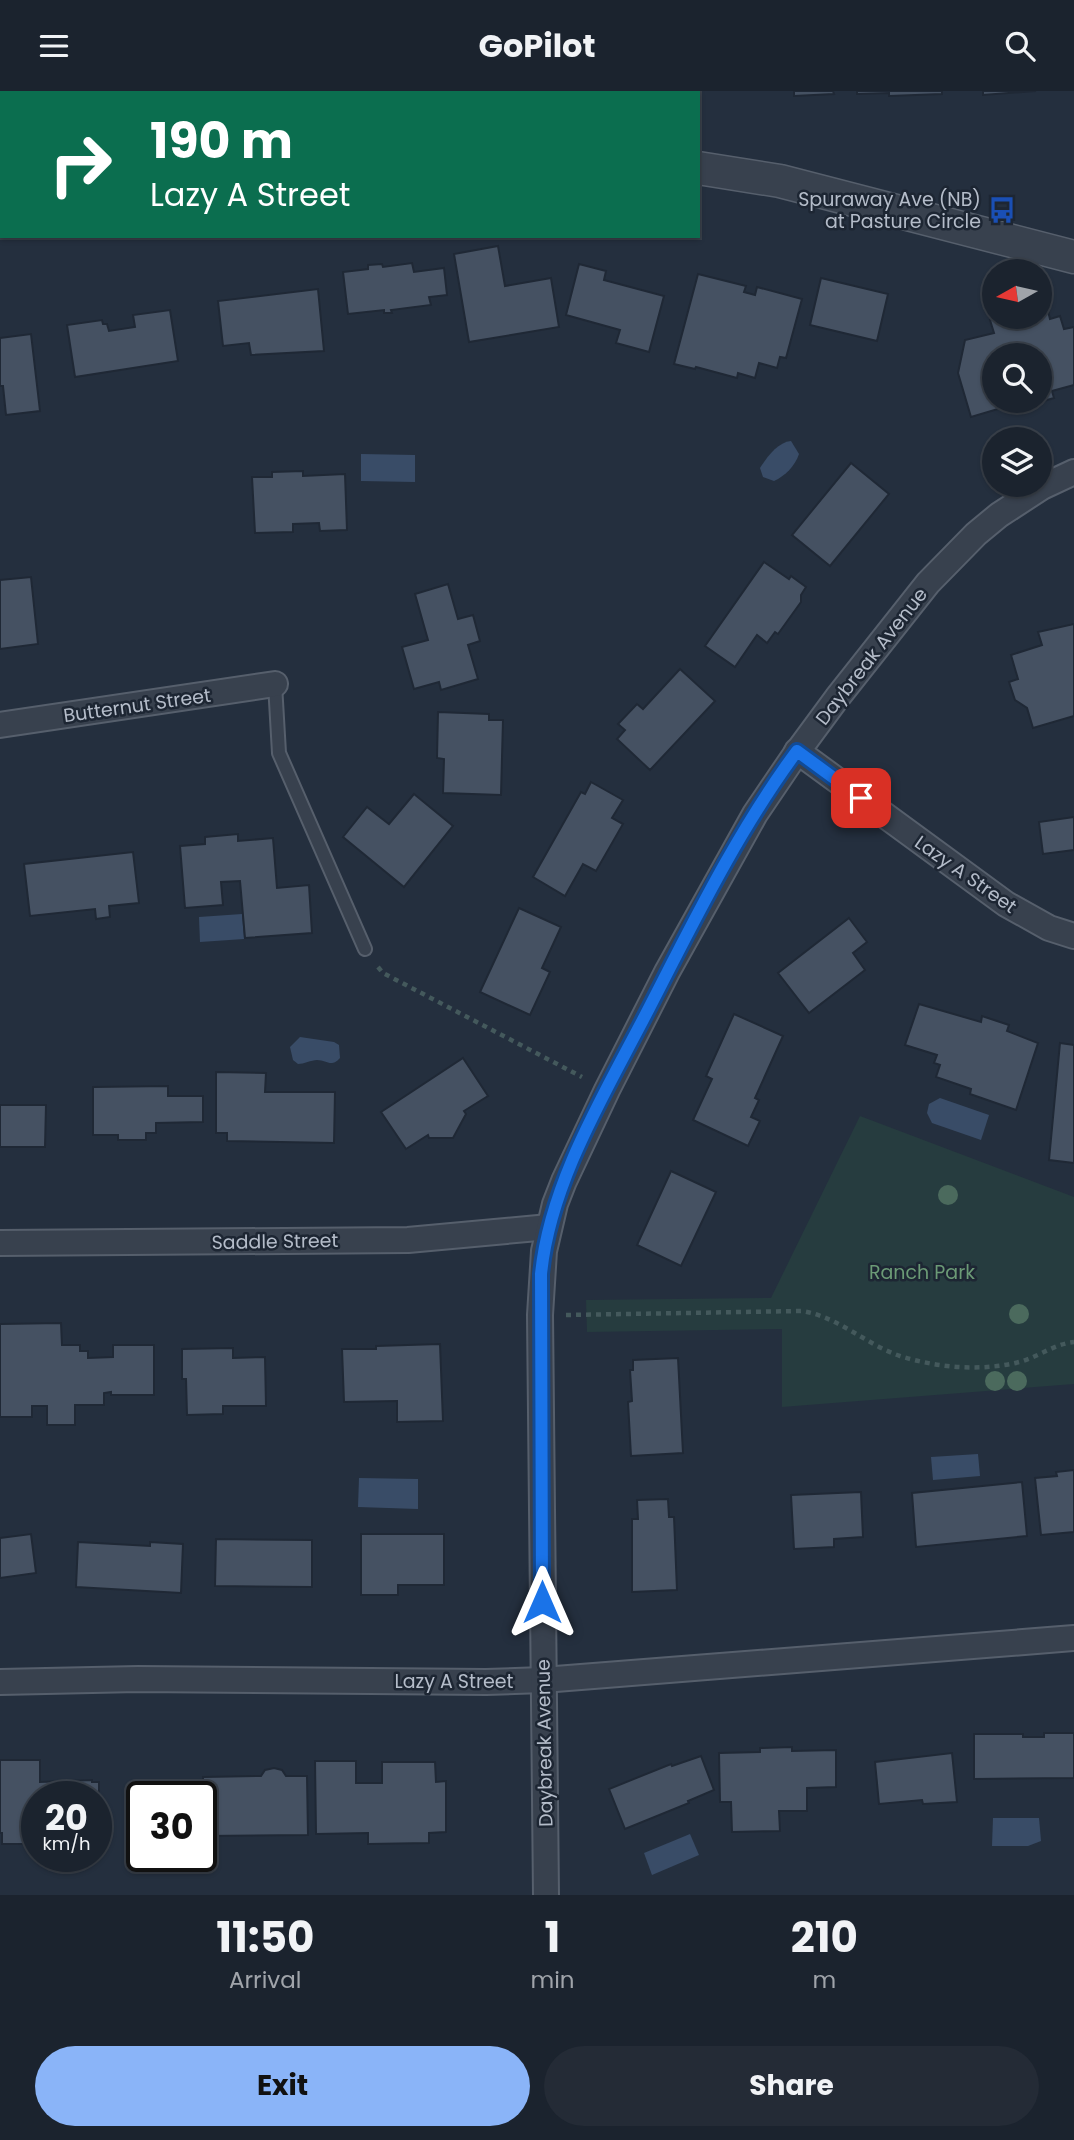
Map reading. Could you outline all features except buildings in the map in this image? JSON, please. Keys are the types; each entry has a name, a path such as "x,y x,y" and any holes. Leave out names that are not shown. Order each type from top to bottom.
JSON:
{"street":[{"path":"700,168 793,184 1074,257"},
{"name":"Daybreak Avenue","path":"546,1895 540,1315 544,1251 564,1181 607,1090 709,895 755,814 797,751 928,583 999,515 1042,487 1074,472"},
{"name":"Butternut Street","path":"0,725 275,684"},
{"name":"Lazy A Street","path":"797,751 1006,904 1049,928 1074,936"},
{"name":"Saddle Street","path":"0,1243 408,1240 549,1227"},
{"name":"Lazy A Street","path":"0,1682 138,1679 485,1682 543,1680 1074,1638"}],"lane":[{"path":"275,684 279,753 365,949"}],"path":[{"path":"365,949 383,973 607,1090"},
{"path":"540,1315 802,1311 829,1317 897,1355 928,1363 965,1367 1005,1365 1025,1360 1058,1345 1074,1342"}],"green space":[{"name":"Ranch Park","path":"860,1116 1074,1197 1074,1384 782,1407 782,1329 587,1332 586,1300 771,1298"}],"water":[{"path":"791,441 799,454 792,466 774,481 763,477 760,468 766,459 777,447"},
{"path":"361,454 415,455 415,482 361,481"},
{"path":"242,914 244,939 200,942 199,917"},
{"path":"300,1037 334,1042 339,1045 340,1058 331,1063 317,1060 298,1064 293,1060 290,1047"},
{"path":"940,1098 989,1115 981,1140 932,1123 927,1113 929,1104"},
{"path":"978,1454 980,1476 933,1480 931,1457"},
{"path":"359,1478 418,1479 418,1509 358,1507"},
{"path":"993,1818 1039,1818 1041,1841 1028,1846 992,1846"},
{"path":"690,1834 699,1855 652,1875 644,1853"}],"place":[{"name":"Spuraway Ave (NB) at Pasture Circle","path":"1002,210"}],"route":[{"path":"542,1602 541,1274 549,1227 564,1181 667,972 755,814 797,751 861,798"}]}
